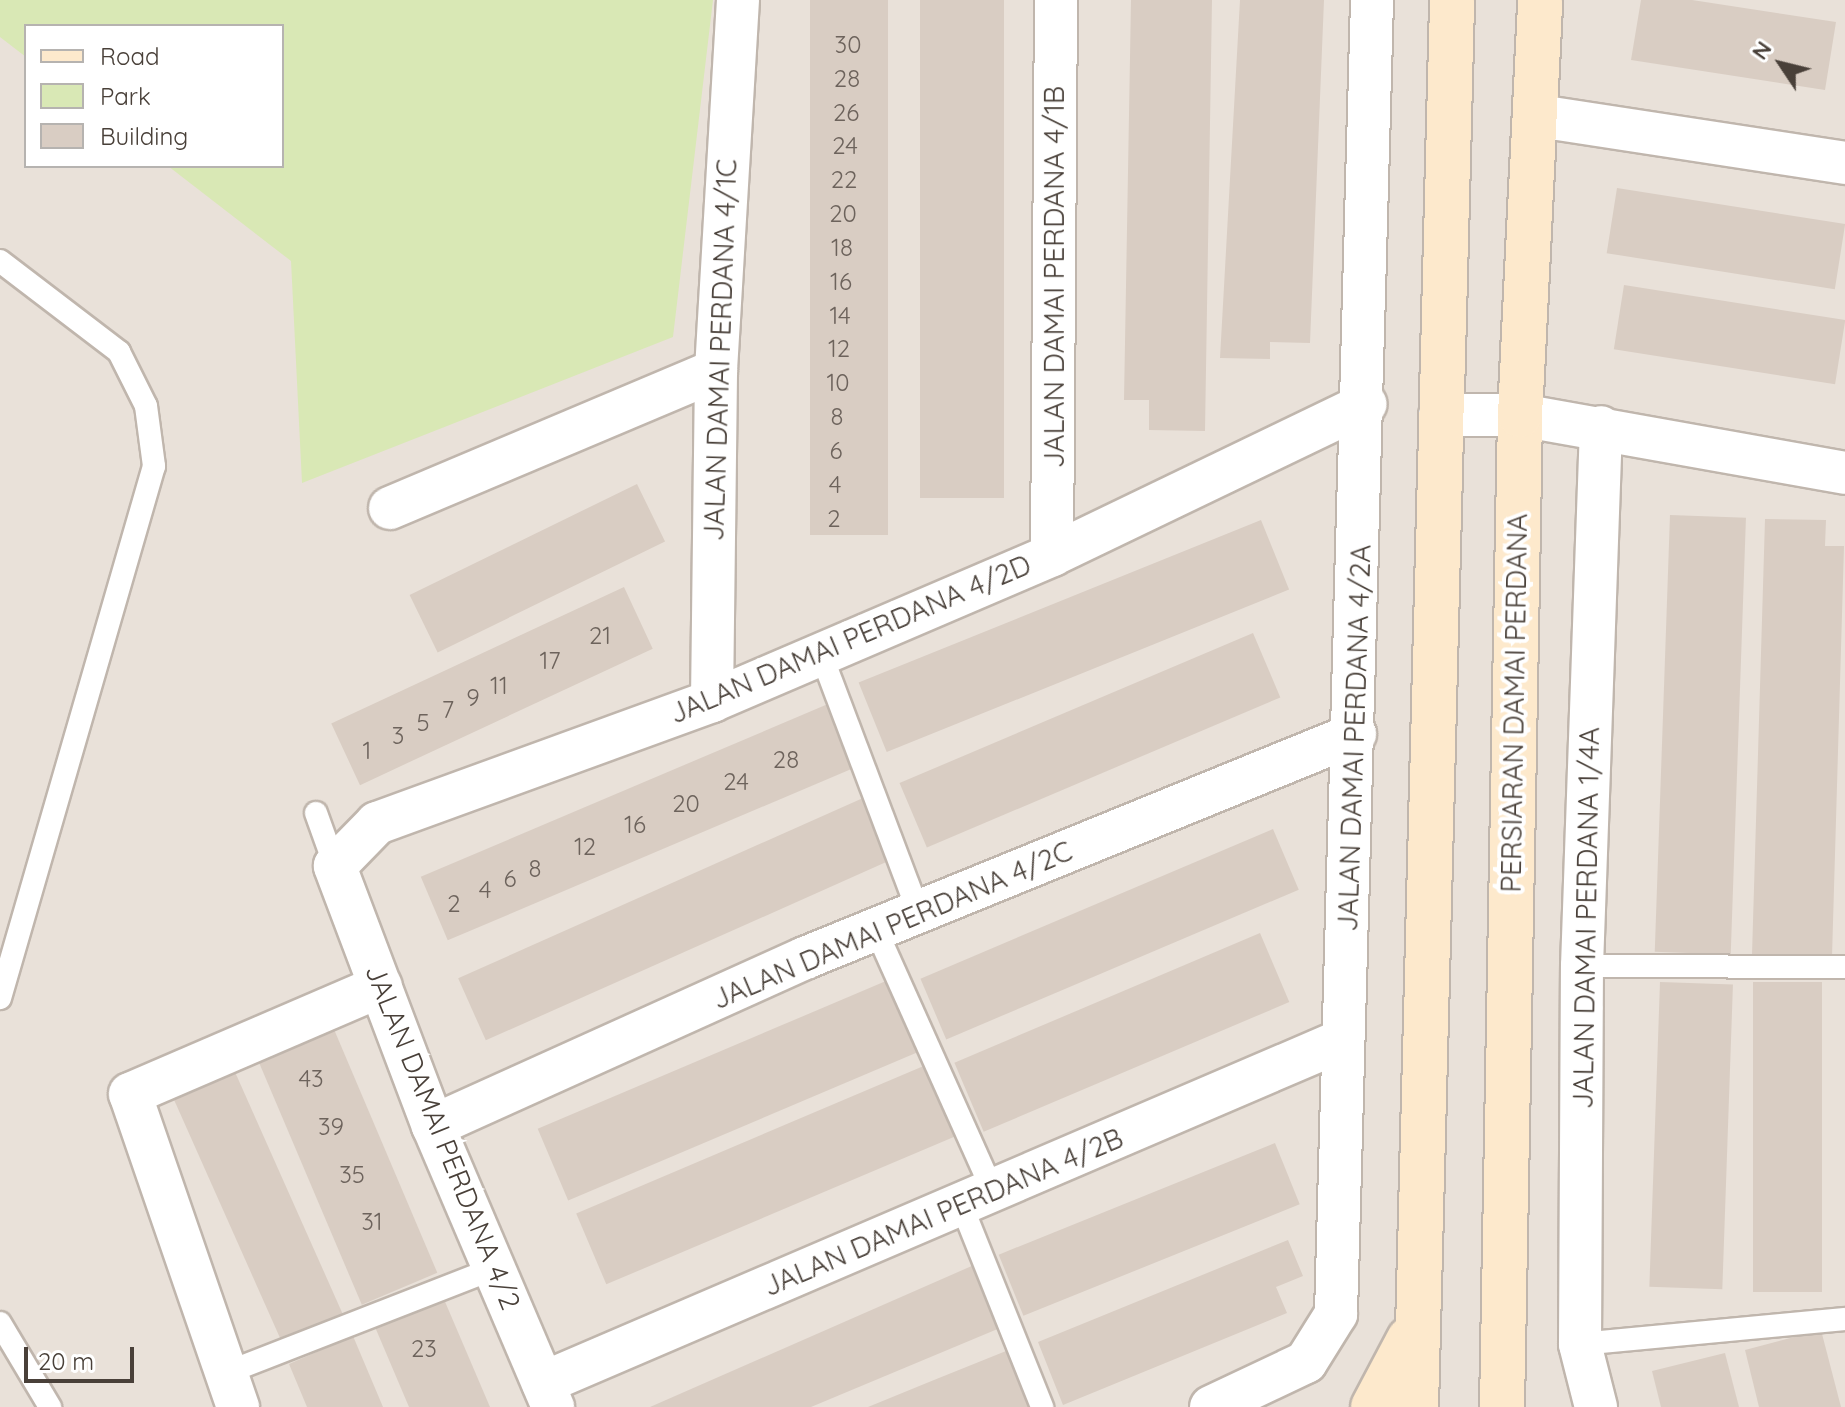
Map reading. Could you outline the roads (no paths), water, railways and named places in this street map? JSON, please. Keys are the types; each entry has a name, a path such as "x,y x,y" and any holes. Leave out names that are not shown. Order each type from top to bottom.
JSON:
{"main road":[{"path":"1416,1407 1452,0"},
{"name":"PERSIARAN DAMAI PERDANA","path":"1501,1407 1520,415 1538,116 1540,0"},
{"path":"1373,1407 1418,1315"}],"street":[{"name":"JALAN DAMAI PERDANA 4/1C","path":"712,701 716,370 738,0"},
{"name":"JALAN DAMAI PERDANA 4/1B","path":"1052,555 1056,0"},
{"name":"JALAN DAMAI PERDANA 4/2A","path":"1211,1407 1306,1362 1336,1314 1366,404 1372,0"},
{"path":"1538,116 1845,163"},
{"path":"390,508 716,370"},
{"name":"JALAN DAMAI PERDANA 4/2D","path":"335,866 377,823 712,701 1052,555 1366,404"},
{"path":"1440,415 1520,415 1601,427 1845,473"},
{"name":"JALAN DAMAI PERDANA 1/4A","path":"1596,1407 1580,1344 1582,966 1601,427"},
{"name":"JALAN DAMAI PERDANA 4/2C","path":"433,1126 876,930 1355,734"},
{"name":"JALAN DAMAI PERDANA 4/2","path":"335,866 433,1126 548,1395"},
{"path":"232,1390 130,1094 381,986"},
{"name":"JALAN DAMAI PERDANA 4/2B","path":"548,1395 977,1197 1343,1040"}],"lane":[{"path":"0,261 119,352 146,406 154,466 0,998"},
{"path":"821,654 919,913"},
{"path":"316,813 335,866"},
{"path":"876,930 977,1197 1042,1407"},
{"path":"1582,966 1845,967"},
{"path":"232,1390 495,1268"},
{"path":"1580,1344 1845,1319"},
{"path":"0,1323 50,1407"}]}
